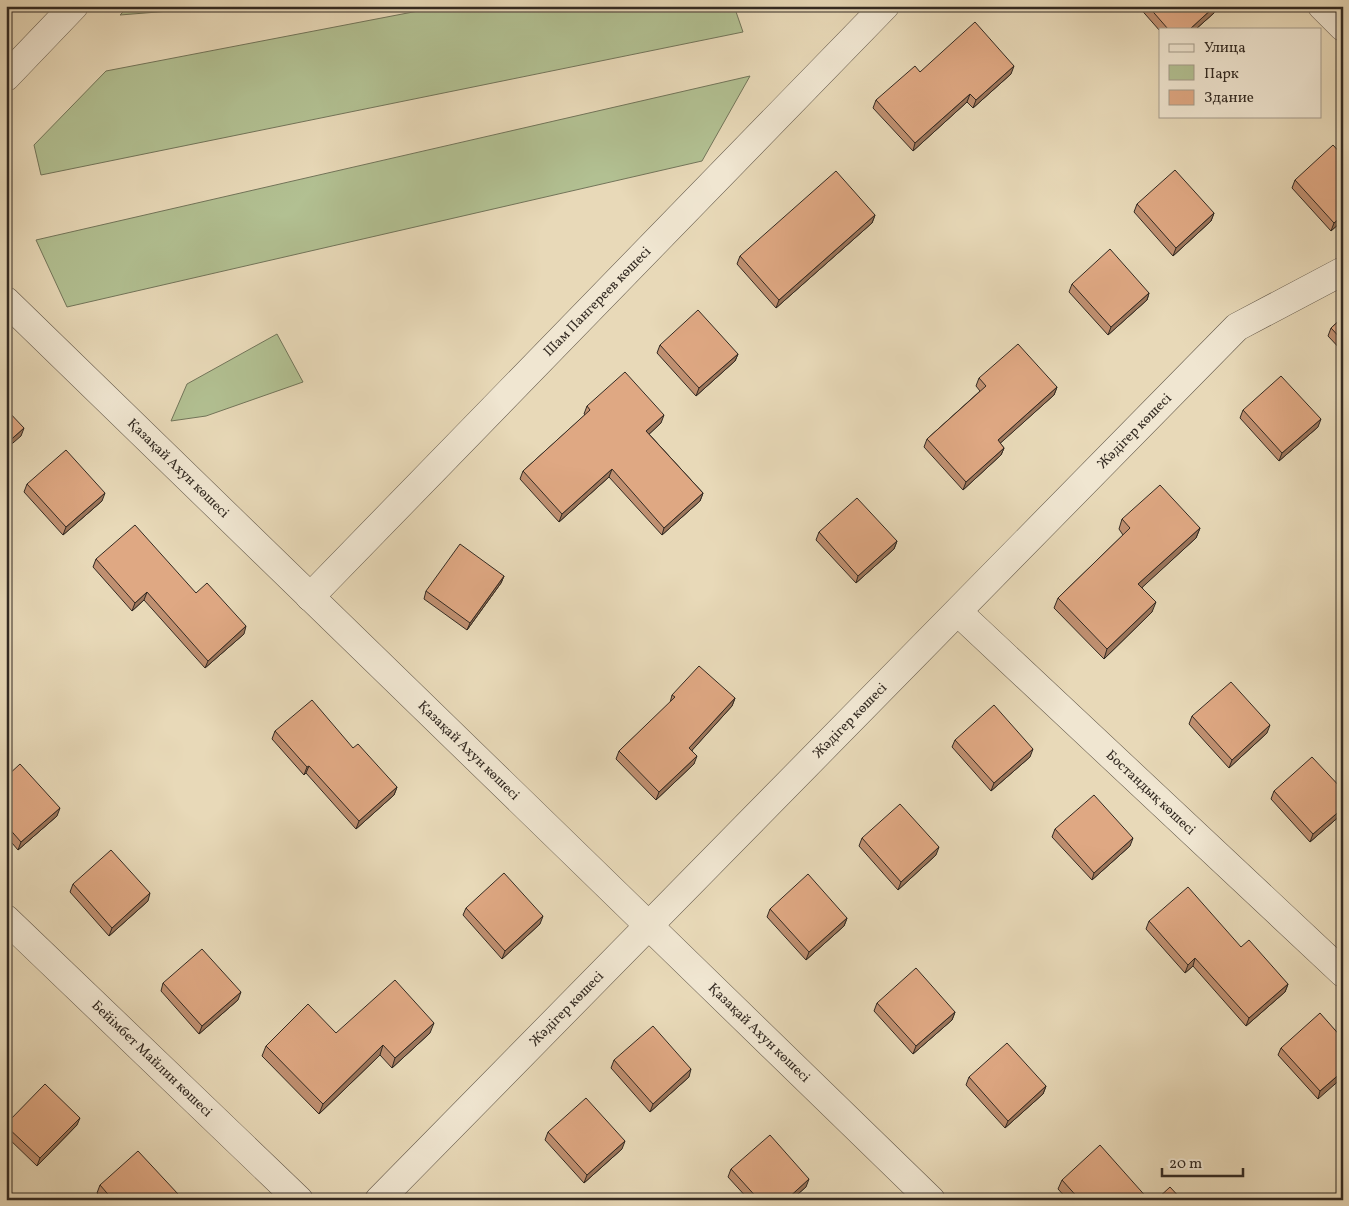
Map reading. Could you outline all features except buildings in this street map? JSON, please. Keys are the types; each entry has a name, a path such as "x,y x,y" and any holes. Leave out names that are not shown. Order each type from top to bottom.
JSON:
{"street":[{"path":"6,77 74,6"},
{"name":"Шам Пангереев көшесі","path":"310,597 885,6"},
{"path":"1322,6 1343,27"},
{"name":"Жәдігер көшесі","path":"379,1200 1237,328 1343,271"},
{"name":"Қазақай Ахун көшесі","path":"6,301 931,1200"},
{"name":"Бостандық көшесі","path":"958,612 1343,972"},
{"name":"Бейімбет Майлин көшесі","path":"7,920 299,1200"}],"green space":[{"path":"129,6 232,6 120,15"},
{"path":"444,6 734,6 743,32 41,175 34,145 106,71"},
{"path":"750,76 702,161 67,307 36,240"},
{"path":"277,334 303,382 206,416 171,421 187,384"}]}
